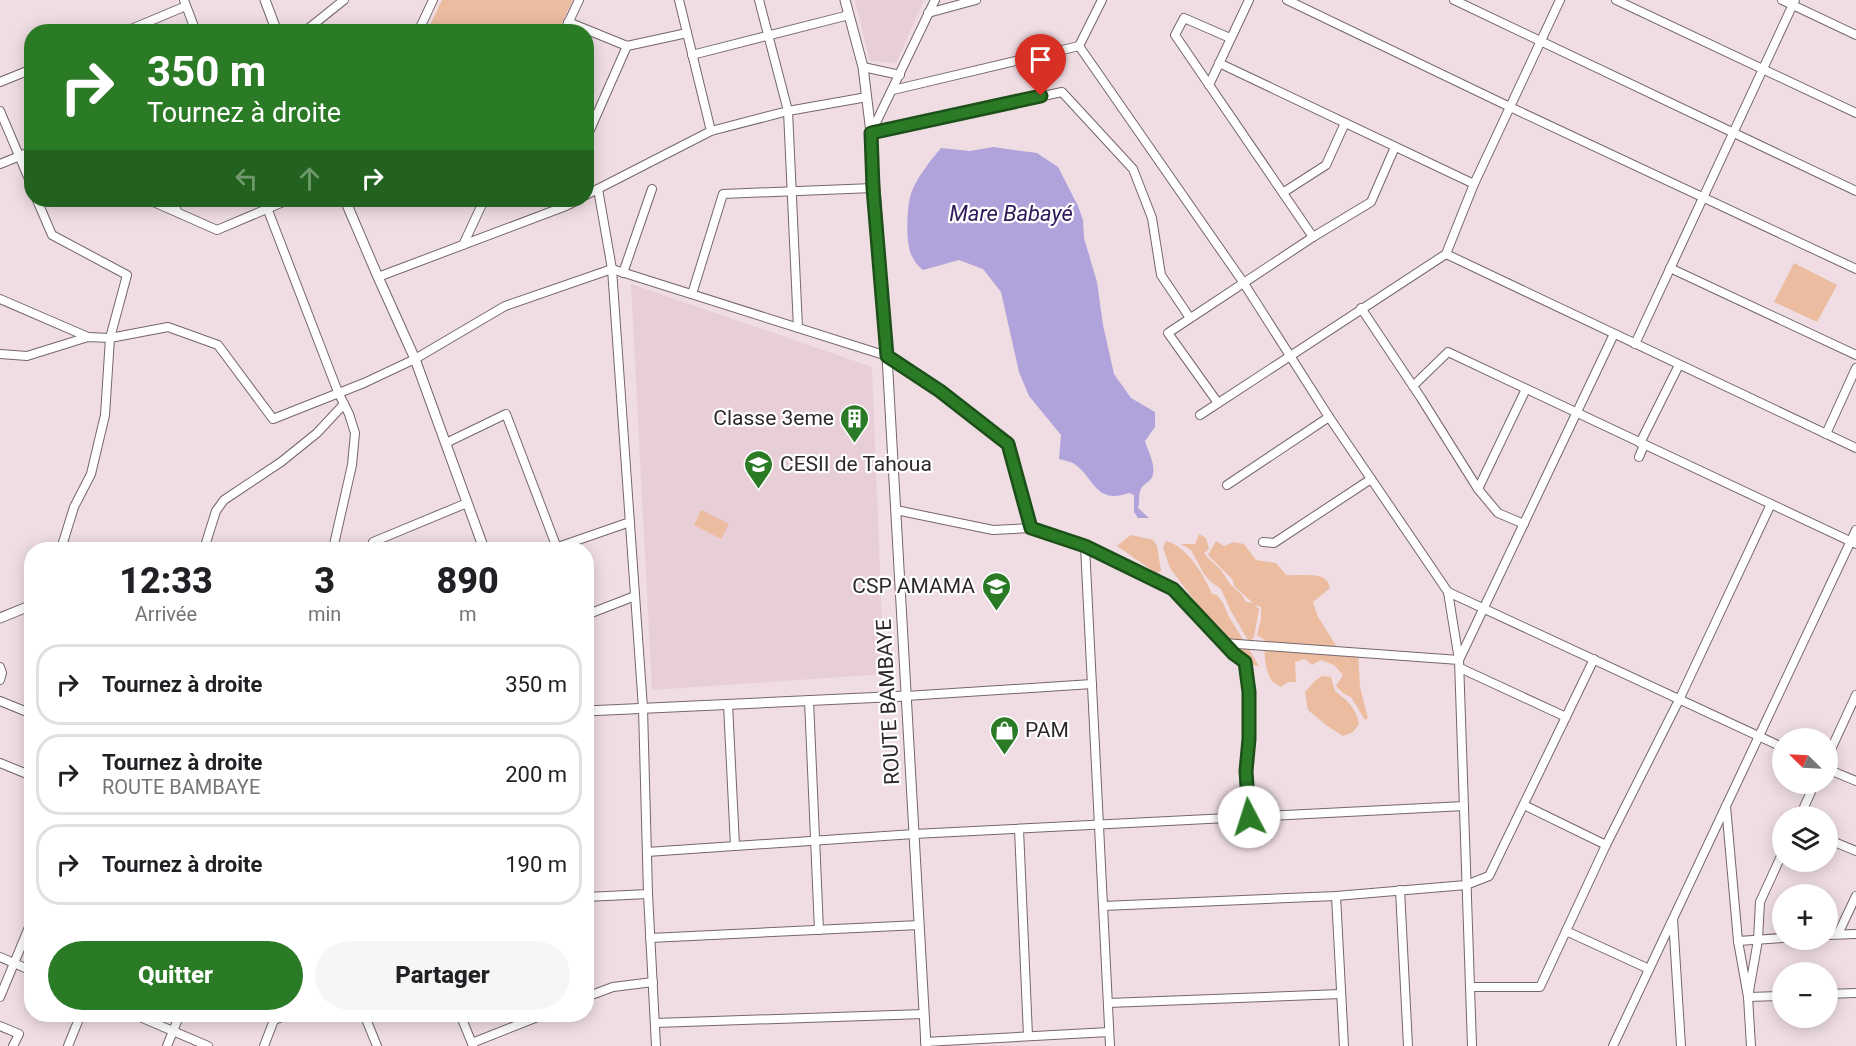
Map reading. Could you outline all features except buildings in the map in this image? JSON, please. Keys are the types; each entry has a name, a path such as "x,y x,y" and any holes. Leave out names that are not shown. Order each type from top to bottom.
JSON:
{"street":[{"path":"265,0 274,24"},
{"path":"314,24 344,0"},
{"path":"422,24 433,0"},
{"path":"573,24 568,22 579,0"},
{"path":"679,0 711,131"},
{"path":"759,0 788,111 798,328"},
{"name":"ROUTE BAMBAYE","path":"845,0 863,67 871,133 873,188 887,356 926,1044"},
{"path":"871,133 934,0"},
{"path":"928,13 976,0"},
{"path":"1079,46 1102,0"},
{"path":"1209,85 1250,0"},
{"path":"1287,0 1856,269"},
{"path":"1454,0 1856,191"},
{"path":"1200,415 1446,254 1474,184 1560,0"},
{"path":"1616,0 1856,113"},
{"path":"1782,0 1794,3 1856,35"},
{"path":"141,24 185,3 193,24"},
{"path":"1635,344 1794,3"},
{"path":"692,55 849,15"},
{"path":"1230,38 1184,18 1175,35 1313,237"},
{"path":"594,33 627,46 687,33"},
{"path":"594,121 627,46"},
{"path":"893,90 1079,46"},
{"path":"1079,46 1243,282 1329,417 1448,592 1460,664 1472,1046"},
{"path":"1219,63 1474,184"},
{"path":"863,67 900,75"},
{"path":"0,82 24,72"},
{"path":"871,133 1062,92 1133,169 1152,218 1161,275 1190,318"},
{"path":"594,191 711,131 788,111 867,97"},
{"path":"0,111 24,168"},
{"path":"1284,192 1326,165 1345,123"},
{"path":"1218,403 1168,333 1243,282 1371,202 1395,147"},
{"path":"0,164 24,155"},
{"path":"692,294 723,194 873,188"},
{"path":"598,189 612,269 643,708 648,894 656,1046"},
{"path":"623,273 652,189"},
{"path":"40,207 52,235 127,275 110,338 105,415 91,474 74,507 63,542"},
{"path":"167,207 217,230 260,207"},
{"path":"175,207 177,211"},
{"path":"267,207 355,433 352,465 335,542"},
{"path":"348,207 415,359 481,542"},
{"path":"463,245 481,207"},
{"path":"378,277 563,207"},
{"path":"1446,254 1856,448"},
{"path":"1671,268 1856,355"},
{"path":"0,354 27,356 88,337 110,338 168,327 218,345 273,419 364,383 415,359 506,306 612,269 887,356 940,391 1008,444 1031,528"},
{"path":"0,308 0,299 88,337"},
{"path":"1361,308 1478,489 1498,513 1524,524"},
{"path":"1460,664 1614,334"},
{"path":"1413,386 1448,352 1853,543"},
{"path":"1639,457 1642,444 1679,365"},
{"path":"1826,434 1856,369"},
{"path":"1478,489 1526,389"},
{"path":"206,542 216,511 224,500 281,462 317,433 344,404"},
{"path":"446,443 506,414 553,542"},
{"path":"1227,484 1329,417"},
{"path":"1263,542 1274,543 1371,479"},
{"path":"373,542 467,503"},
{"path":"1470,987 1540,987 1771,504"},
{"path":"896,510 993,530 1031,528 1085,546 1173,589 1245,662 1248,682 1249,739 1246,771 1249,817"},
{"path":"572,542 630,522"},
{"path":"1613,1046 1853,543 1856,530"},
{"path":"1085,546 1110,1046"},
{"path":"1448,592 1772,742"},
{"path":"594,612 635,596"},
{"path":"0,618 24,608"},
{"path":"1224,643 1460,664 1566,717"},
{"path":"1103,906 1336,896 1466,885 1489,876 1594,659"},
{"path":"0,667 2,673 0,680"},
{"path":"594,711 906,696 1092,684"},
{"path":"1838,734 1856,695"},
{"path":"0,700 24,710"},
{"path":"809,700 819,930"},
{"path":"728,704 735,846"},
{"path":"0,764 24,773"},
{"path":"1838,774 1856,781"},
{"path":"1524,804 1606,845"},
{"path":"1726,805 1738,941 1748,997 1751,1046"},
{"path":"647,852 914,834 1464,806"},
{"path":"1019,829 1028,1036"},
{"path":"1838,844 1856,852"},
{"path":"1748,997 1758,940 1760,902 1774,872"},
{"path":"1400,890 1408,1046"},
{"path":"594,897 648,894"},
{"path":"1336,896 1344,1046"},
{"path":"1856,896 1838,934 1856,934"},
{"path":"1673,917 1681,1046"},
{"path":"650,938 919,925"},
{"path":"1566,931 1649,969"},
{"path":"0,997 24,939"},
{"path":"1738,941 1772,939"},
{"path":"0,957 24,967"},
{"path":"594,994 613,987 653,982"},
{"path":"1838,994 1856,993"},
{"path":"1108,1003 1341,994"},
{"path":"1748,997 1772,996"},
{"path":"655,1023 924,1014"},
{"path":"68,1046 78,1022"},
{"path":"152,1022 208,1046"},
{"path":"167,1046 177,1022"},
{"path":"264,1046 273,1022"},
{"path":"367,1022 377,1046"},
{"path":"463,1022 472,1045 526,1022"},
{"path":"0,1026 19,1034 14,1046"},
{"path":"926,1044 1109,1032"}],"shaded area":[{"path":"442,0 573,0 561,24 430,24"},
{"path":"855,0 924,0 896,63 870,61"},
{"path":"1794,263 1837,285 1817,322 1774,302"},
{"name":"CESII de Tahoua","path":"631,284 872,367 884,674 652,690"},
{"path":"701,510 729,524 721,539 694,525"},
{"path":"1199,534 1206,538 1209,549 1204,553 1221,570 1246,602 1253,603 1235,587 1232,579 1208,555 1216,541 1224,546 1234,542 1244,544 1256,560 1276,563 1286,575 1312,575 1326,580 1330,588 1313,602 1318,617 1337,647 1358,651 1360,687 1368,718 1365,720 1351,697 1336,686 1343,675 1334,665 1321,660 1312,665 1305,659 1295,662 1296,682 1288,682 1281,687 1272,681 1265,662 1266,641 1257,635 1261,607 1255,605 1259,609 1254,637 1249,642 1221,589 1204,574 1191,550 1181,544 1195,544"},
{"path":"1131,535 1153,540 1157,546 1161,571 1156,573 1117,546"},
{"path":"1166,541 1181,549 1194,562 1212,594 1217,595 1223,603 1259,666 1251,665 1229,646 1170,568 1163,548"},
{"path":"1322,676 1331,677 1335,691 1354,709 1359,724 1353,732 1343,736 1308,710 1305,692"}],"water":[{"name":"Mare Babayé","path":"993,147 1037,153 1058,167 1078,206 1083,220 1084,238 1097,282 1103,325 1114,374 1131,398 1155,412 1155,427 1145,441 1153,465 1153,475 1141,489 1138,508 1149,518 1138,518 1134,512 1134,495 1129,493 1117,496 1102,492 1073,463 1059,459 1061,435 1029,396 1019,372 1001,292 983,269 959,260 923,270 911,253 907,226 910,196 925,168 941,148 970,151"}],"place":[{"name":"Classe 3eme","path":"855,444"},
{"name":"CESII de Tahoua","path":"759,490"},
{"name":"CSP AMAMA","path":"996,612"},
{"name":"PAM","path":"1004,756"}],"route":[{"path":"1041,96 871,133 873,188 887,356 940,391 1008,444 1031,528 1085,546 1173,589 1234,654 1245,662 1249,692 1246,771 1249,817"}]}
